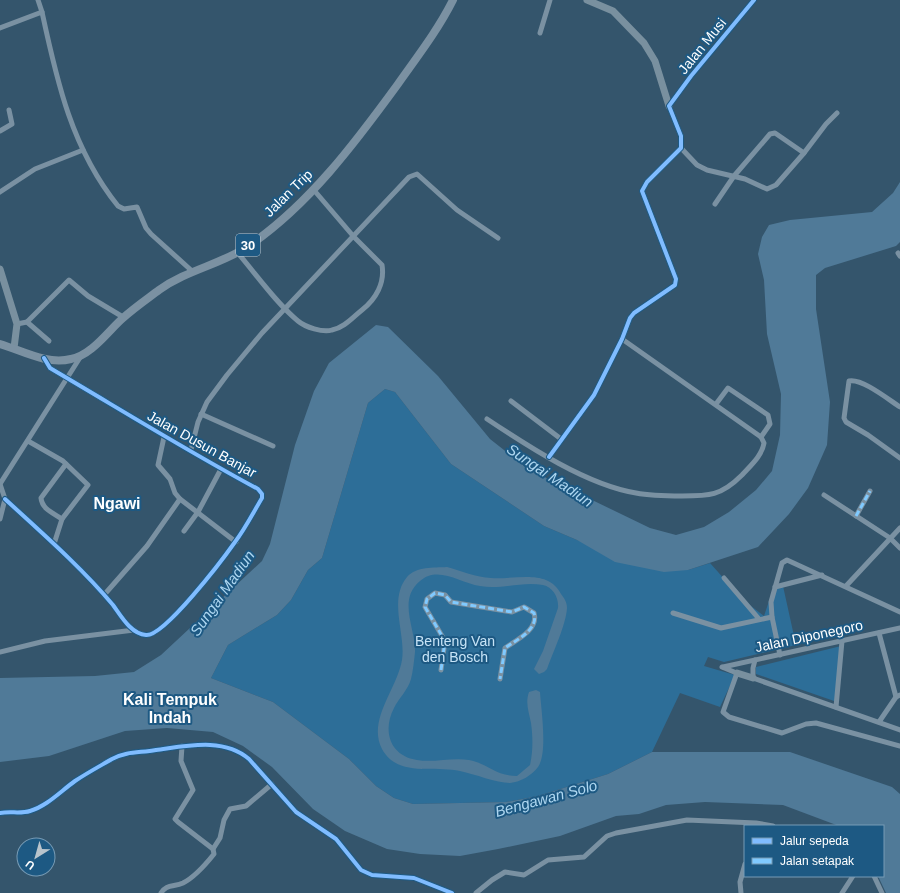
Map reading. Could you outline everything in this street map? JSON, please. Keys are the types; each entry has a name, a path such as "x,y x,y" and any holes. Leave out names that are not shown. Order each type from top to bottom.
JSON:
{"highway":[{"name":"Jalan Trip","path":"0,344 44,358 60,360 70,359 81,355 123,317 165,286 192,271 237,252 267,231 313,188 380,109 444,18 453,0"}],"main road":[{"path":"587,0 613,11 644,43 655,61 669,106"},
{"path":"0,269 17,324 14,348"},
{"path":"737,673 753,678"}],"street":[{"path":"38,0 63,101 83,150 95,174 118,206 124,209 136,206 146,228 151,234 192,271"},
{"path":"540,33 550,0"},
{"name":"Jalan Musi","path":"669,106 754,0"},
{"path":"0,28 42,12"},
{"path":"669,106 681,136 681,148 697,165 706,170 734,176 770,189 804,153 826,124 837,113"},
{"path":"0,130 12,124 9,110"},
{"path":"715,204 734,176 772,133 804,153"},
{"path":"548,457 594,395 634,313 674,286 676,282 642,191 647,182 681,148"},
{"path":"0,192 35,169 83,150"},
{"path":"191,450 201,414 207,402 227,375 285,308 354,237 409,177 417,174 457,210 498,238"},
{"path":"237,252 285,308 301,324 329,331 340,327 368,305 380,288 383,277 382,265 354,237 313,188"},
{"path":"17,324 27,322 69,280 88,296 123,317"},
{"path":"27,322 49,341"},
{"path":"487,419 548,457 595,480 634,493 660,496 710,496 722,491 734,482 750,466 764,447 763,440 716,404 667,372 622,339"},
{"path":"81,355 68,379 0,484 5,499 54,544 104,595 134,630"},
{"name":"Jalan Dusun Banjar","path":"0,652 45,641 134,630 148,635 154,634 167,624 181,609 236,542 262,498 262,494 258,489 221,470 191,450 164,437 50,368 44,358"},
{"path":"900,407 866,385 853,380 849,381 844,413 846,422 868,435 900,458"},
{"path":"716,404 728,388 768,415 770,424 761,437"},
{"path":"511,401 561,439"},
{"path":"201,414 273,446"},
{"path":"164,437 159,467 168,477 175,493 180,500 236,542"},
{"path":"28,440 66,464 86,482 88,486 62,519 54,544"},
{"path":"62,519 47,510 42,503 41,498 66,464"},
{"path":"184,531 198,512 221,470"},
{"path":"856,516 870,491"},
{"path":"824,496 890,538 900,548"},
{"path":"0,519 5,499"},
{"path":"104,595 147,546 180,500"},
{"path":"846,586 900,528"},
{"path":"780,655 772,617 771,602 782,563 786,560 846,586 900,612"},
{"path":"775,587 822,576"},
{"path":"724,578 759,619"},
{"path":"441,670 445,641 425,607 427,599 435,593 445,596 451,602 512,612 524,607 534,613 535,618 532,627 505,648 500,679"},
{"path":"673,613 717,628 726,628 772,617"},
{"name":"Jalan Diponegoro","path":"737,673 722,667 900,628"},
{"path":"879,633 898,696 879,722"},
{"path":"836,707 842,641"},
{"path":"755,660 753,678 900,730"},
{"path":"737,673 723,712 729,717 782,733 806,724 816,723 900,746"},
{"path":"182,746 181,761 194,790 175,818 212,849"},
{"path":"0,813 32,810 87,773 121,754 182,746 214,746 238,750 249,759 296,812 336,839 358,867 366,873 414,878 432,883 452,893"},
{"path":"161,893 166,886 183,883 195,874 212,856 212,849 220,838 224,820 230,809 246,806 272,784"},
{"path":"476,893 505,872 524,875 548,860 584,857 607,836 616,833 688,820 756,824"},
{"path":"741,893 740,882 744,868"},
{"path":"842,893 853,877"},
{"path":"874,877 882,893"}],"green space":[{"name":"Benteng Van den Bosch","path":"385,389 395,392 451,464 544,526 577,540 688,570 710,563 743,600 764,616 773,589 783,586 796,645 724,662 708,657 704,666 735,675 720,707 680,693 652,752 608,774 538,796 506,802 413,804 394,798 376,786 349,759 273,702 211,678 228,645 277,615 291,600 308,570 322,558 368,403"},
{"path":"841,646 837,702 756,674 756,667"}],"water":[{"name":"Bengawan Solo","path":"900,182 900,242 896,246 825,268 816,275 816,309 830,402 827,445 808,488 789,514 758,547 688,570 664,572 615,562 577,540 544,526 451,464 395,392 385,389 368,403 322,558 308,570 291,600 277,615 228,645 211,678 273,702 349,759 376,786 394,798 413,804 506,802 538,796 608,774 652,752 790,752 892,787 900,794 900,893 886,893 878,877 884,877 884,825 836,825 783,805 705,802 666,805 639,814 616,816 560,836 498,849 460,856 420,854 387,849 345,831 313,809 272,767 243,746 213,732 167,728 125,731 49,756 0,762 0,678 95,676 134,672 161,655 262,561 270,544 295,445 314,391 329,363 376,325 388,327 438,376 490,439 528,469 650,528 676,535 704,527 729,512 756,490 772,471 780,435 781,394 767,334 764,280 758,254 762,237 769,225 790,220 872,212 893,193"},
{"path":"447,567 485,577 530,577 548,581 555,586 566,604 566,615 562,630 547,669 539,674 534,669 543,651 558,608 555,594 550,588 535,584 488,587 472,584 449,576 427,576 413,589 410,597 409,615 415,643 412,676 410,683 396,704 390,717 389,734 391,741 400,753 408,758 423,761 463,759 481,764 503,774 517,776 530,765 532,755 532,739 527,700 529,692 536,690 540,692 543,752 538,767 533,773 518,781 504,783 460,771 417,769 397,764 389,758 382,749 378,738 380,716 395,682 402,660 403,650 398,607 401,586 411,573 420,569"}],"marked path":[{"path":"856,516 870,491"},
{"path":"441,670 445,641 425,607 427,599 435,593 445,595 451,602 512,612 524,607 534,613 535,619 533,625 526,634 505,648 500,679"}],"cycle path":[{"path":"549,457 594,395 622,339 630,318 634,313 675,285 676,279 642,191 647,182 681,148 681,136 669,106 691,76 754,0"},
{"path":"5,499 88,577 131,628 141,634 146,635 154,632 166,624 193,596 239,537 262,498 262,494 258,489 181,446 50,368 44,358"},
{"path":"0,813 23,812 36,809 80,778 118,756 192,745 216,745 239,752 249,759 296,812 336,839 361,870 372,875 414,878 452,893"}],"district":[{"name":"Ngawi","path":"117,503"},
{"name":"Kali Tempuk Indah","path":"170,708"}],"water label":[{"name":"Sungai Madiun","path":"550,475"},
{"name":"Sungai Madiun","path":"222,593"}]}
